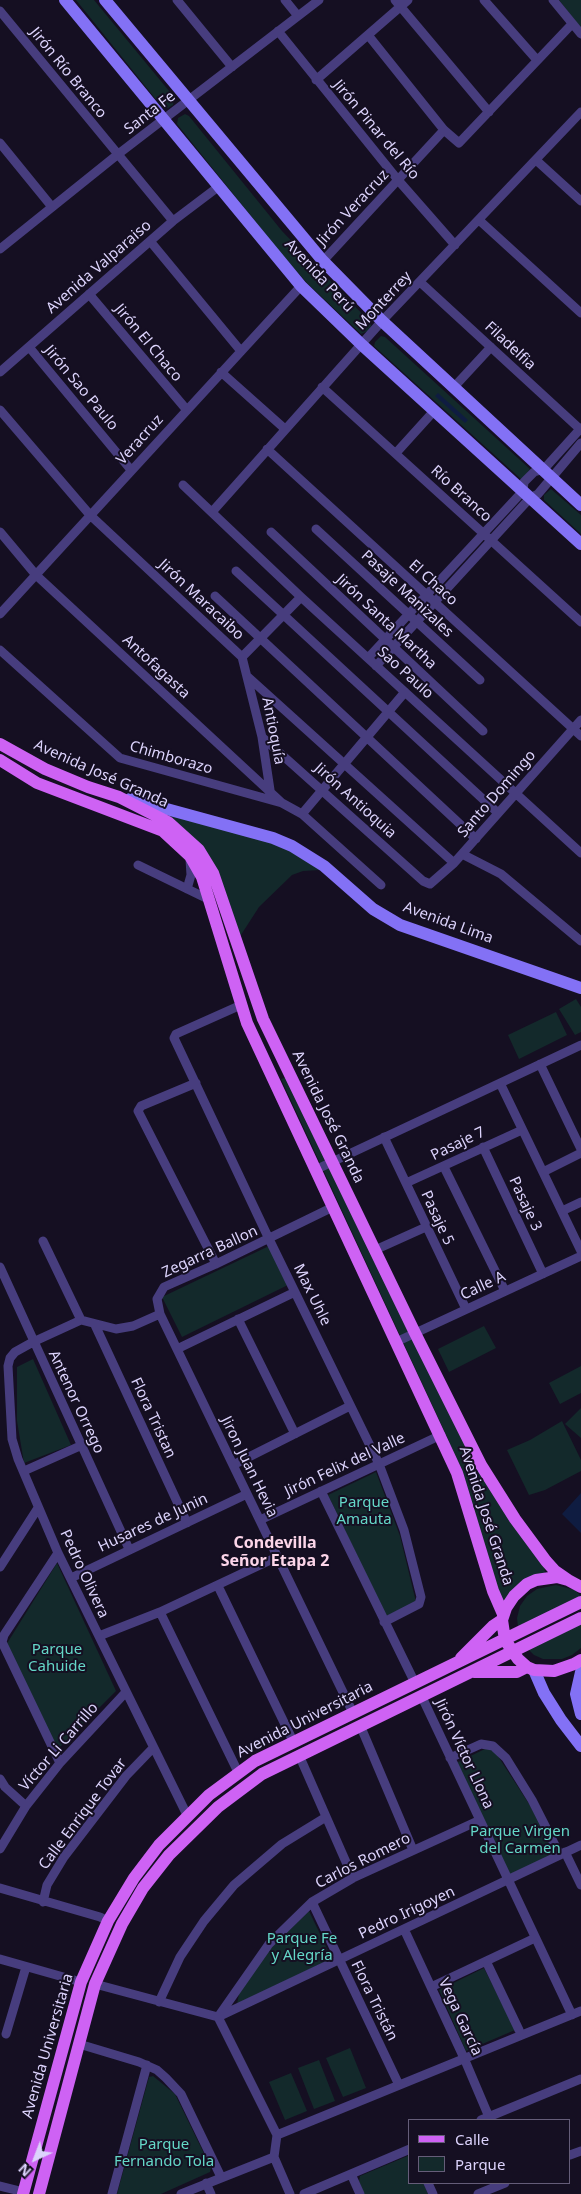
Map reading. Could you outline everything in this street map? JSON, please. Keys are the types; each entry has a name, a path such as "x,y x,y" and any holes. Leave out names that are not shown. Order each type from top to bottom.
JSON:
{"main road":[{"name":"Avenida Perú","path":"65,0 301,286 362,345 581,544"},
{"name":"Avenida Perú","path":"105,0 323,261 382,321 581,504"},
{"name":"Avenida José Granda","path":"0,744 45,769 88,787 120,797 168,822 199,850 213,873 263,1019 414,1333 491,1480 515,1519 555,1572 577,1584"},
{"name":"Avenida José Granda","path":"0,760 37,783 163,831 190,856 202,877 211,900 241,1005 315,1170 441,1435 458,1475 493,1591 503,1617 508,1646"},
{"name":"Avenida Lima","path":"120,797 273,838 292,846 324,866 373,909 400,925 581,988"},
{"path":"454,1665 503,1617 514,1596 527,1584 547,1577 577,1584"},
{"name":"Avenida Universitaria","path":"39,2194 95,1984 122,1924 143,1888 168,1855 218,1807 262,1774 469,1672 581,1602"},
{"name":"Avenida Universitaria","path":"23,2193 81,1982 108,1921 134,1878 159,1845 187,1815 238,1772 293,1741 454,1665 581,1618"},
{"path":"508,1646 531,1669 561,1720 581,1746"},
{"path":"469,1672 517,1672 531,1669 554,1670 581,1660"},
{"path":"581,1672 576,1694 581,1714"}],"street":[{"path":"177,0 232,67"},
{"path":"285,0 298,16"},
{"name":"Santa Fe","path":"0,249 319,0"},
{"path":"316,80 368,35 397,4 408,0"},
{"path":"484,0 537,60"},
{"path":"553,0 581,34"},
{"path":"397,4 489,112"},
{"name":"Jirón Río Branco","path":"0,11 173,220"},
{"path":"368,35 444,130 459,143 572,24"},
{"name":"Jirón Pinar del Río","path":"278,31 398,180 455,244"},
{"name":"Monterrey","path":"212,512 382,321 581,112"},
{"name":"Jirón Veracruz","path":"323,261 444,130"},
{"path":"0,143 52,207"},
{"path":"536,160 581,201"},
{"name":"Avenida Valparaiso","path":"0,372 173,220 218,187"},
{"path":"479,220 581,313"},
{"path":"150,241 240,350"},
{"name":"Filadelfia","path":"420,282 581,429"},
{"name":"Veracruz","path":"0,614 240,350 301,286"},
{"name":"Jirón El Chaco","path":"89,294 186,410"},
{"name":"Jirón Sao Paulo","path":"29,347 131,470"},
{"path":"454,387 491,347"},
{"path":"221,372 284,429"},
{"name":"Río Branco","path":"322,387 581,622"},
{"name":"Jirón Maracaibo","path":"0,410 90,515 242,657 248,677"},
{"path":"396,453 434,411"},
{"path":"376,666 417,622 526,495 538,494 547,473 581,429"},
{"path":"526,495 524,482 534,472 547,473 581,443"},
{"name":"El Chaco","path":"267,449 581,736"},
{"name":"Sao Paulo","path":"183,485 376,666 581,853"},
{"name":"Pasaje Manizales","path":"316,529 480,680"},
{"name":"Antofagasta","path":"0,532 36,575 282,803 302,814 381,885"},
{"name":"Jirón Santa Martha","path":"272,532 483,731"},
{"path":"368,658 426,596 488,537"},
{"path":"236,571 498,813"},
{"path":"215,596 476,838"},
{"path":"242,657 301,596"},
{"name":"Chimborazo","path":"0,650 120,758 282,803"},
{"path":"248,677 454,863"},
{"name":"Antioquía","path":"248,677 262,737 270,790"},
{"path":"302,814 321,788 405,692"},
{"name":"Santo Domingo","path":"430,884 454,863 581,720"},
{"name":"Jirón Antioquia","path":"262,737 423,881 430,884"},
{"path":"462,854 501,874 581,942"},
{"path":"186,888 192,871 190,856"},
{"path":"138,865 211,900"},
{"name":"Max Uhle","path":"241,1005 176,1034 175,1042 268,1239 379,1464 404,1530 421,1597 419,1604 384,1622"},
{"path":"315,1170 500,1083 516,1072 580,1049"},
{"path":"540,1064 581,1149"},
{"path":"500,1083 581,1251"},
{"path":"196,1084 141,1106 138,1111 216,1264"},
{"name":"Pasaje 7","path":"406,1183 522,1130"},
{"name":"Pasaje 5","path":"384,1137 466,1310"},
{"name":"Pasaje 3","path":"483,1147 543,1274"},
{"path":"543,1172 581,1154"},
{"path":"444,1166 505,1291"},
{"path":"562,1211 581,1202"},
{"name":"Zegarra Ballon","path":"160,1314 157,1299 164,1287 333,1207"},
{"path":"375,1250 426,1226"},
{"path":"43,1241 81,1320"},
{"name":"Calle A","path":"396,1342 581,1256"},
{"name":"Antenor Orrego","path":"0,1266 80,1446 129,1549"},
{"path":"177,1348 295,1292"},
{"path":"33,1342 81,1320 116,1329 133,1326 160,1314"},
{"name":"Jiron Juan Hevia","path":"160,1314 353,1713"},
{"path":"238,1319 295,1434"},
{"name":"Flora Tristan","path":"95,1325 187,1523"},
{"name":"Pedro Olivera","path":"33,1342 15,1352 10,1358 8,1366 12,1439 38,1508 58,1553 187,1815"},
{"path":"233,1465 350,1406"},
{"name":"Jirón Felix del Valle","path":"260,1520 441,1435"},
{"path":"24,1471 80,1446"},
{"path":"321,1491 415,1683"},
{"name":"Husares de Junin","path":"71,1578 247,1494"},
{"path":"0,1567 38,1508"},
{"path":"58,1553 4,1634 2,1642 60,1763"},
{"path":"99,1636 160,1612 277,1557"},
{"path":"218,1586 293,1741"},
{"path":"160,1612 238,1772"},
{"name":"Víctor Li Carrillo","path":"0,1849 26,1806 60,1763 126,1692"},
{"name":"Jirón Víctor Llona","path":"421,1695 572,2015"},
{"path":"360,1725 413,1850"},
{"path":"450,1758 481,1744 493,1746 506,1758 581,1885"},
{"name":"Calle Enrique Tovar","path":"43,1902 47,1885 64,1857 126,1776 153,1748"},
{"path":"299,1755 353,1878"},
{"path":"0,1779 26,1806"},
{"path":"159,2002 180,1958 204,1921 234,1885 282,1844 326,1817"},
{"name":"Carlos Romero","path":"218,2017 269,1944 312,1902 353,1878 480,1820"},
{"name":"Pedro Irigoyen","path":"218,2017 581,1845"},
{"path":"0,1888 108,1921"},
{"name":"Flora Tristán","path":"312,1902 399,2085"},
{"name":"Vega García","path":"404,1929 464,2058 485,2118"},
{"path":"430,1987 535,1938"},
{"path":"0,1959 81,1982"},
{"path":"486,1961 518,2030"},
{"path":"6,2034 26,1967"},
{"path":"95,1984 218,2017 277,2135 274,2157 290,2194"},
{"path":"277,2135 581,2011"},
{"path":"79,2044 147,2065 166,2078 181,2094 221,2177"},
{"path":"112,2194 147,2065"},
{"path":"485,2118 581,2079"},
{"path":"304,2194 408,2151"},
{"path":"180,2194 274,2157"},
{"path":"351,2174 360,2194"},
{"path":"206,2183 211,2194"},
{"path":"478,2194 503,2184"},
{"path":"0,2186 23,2193"}],"green space":[{"path":"76,0 94,0 174,97 173,105 168,108 162,107"},
{"path":"559,0 581,0 581,28"},
{"path":"185,114 189,116 282,231 371,323 368,331 361,334 307,283 279,251 177,124 178,118"},
{"path":"381,336 385,337 530,469 524,477 521,479 374,346"},
{"path":"551,489 581,515 581,534 544,500 544,495"},
{"path":"166,816 180,817 282,844 320,870 303,871 292,875 259,907 239,938 226,900"},
{"path":"576,999 581,1007 581,1032 575,1035 559,1009"},
{"path":"556,1012 567,1035 519,1059 508,1035"},
{"path":"287,1077 443,1397 544,1565 545,1573 503,1605 448,1439 281,1079"},
{"path":"269,1246 288,1285 182,1337 162,1297"},
{"path":"484,1326 496,1348 449,1372 438,1349"},
{"path":"33,1359 71,1445 24,1463 17,1421 17,1367"},
{"path":"581,1366 581,1393 560,1404 549,1383"},
{"path":"581,1408 581,1438 565,1424"},
{"path":"562,1421 581,1460 581,1471 545,1490 529,1495 507,1450 530,1440"},
{"name":"Parque Amauta","path":"376,1472 400,1536 416,1602 386,1616 328,1495"},
{"name":"Parque Cahuide","path":"57,1563 116,1691 56,1751 6,1645"},
{"path":"556,1585 575,1590 581,1596 518,1627 517,1618 520,1606 527,1596 537,1589"},
{"path":"581,1622 581,1648 572,1655 562,1659 543,1659 534,1655 527,1648"},
{"name":"Parque Virgen del Carmen","path":"489,1747 494,1750 531,1807 556,1853 509,1875 454,1764"},
{"name":"Parque Fe y Alegría","path":"309,1911 331,1957 329,1960 237,2004 239,1994 265,1954"},
{"path":"484,1968 515,2030 466,2051 439,1990"},
{"path":"350,2048 366,2088 343,2097 326,2058"},
{"path":"319,2060 335,2101 314,2109 298,2068"},
{"path":"291,2073 307,2111 285,2120 269,2082"},
{"name":"Parque Fernando Tola","path":"153,2076 175,2094 211,2168 210,2172 161,2194 117,2194 149,2077"},
{"path":"408,2156 408,2184 424,2184 428,2194 364,2194 359,2181 360,2176"}],"water":[{"path":"438,393 468,420 465,423 435,396"},
{"path":"581,1493 581,1533 562,1514"}],"district":[{"name":"Condevilla Señor Etapa 2","path":"275,1552"}]}
